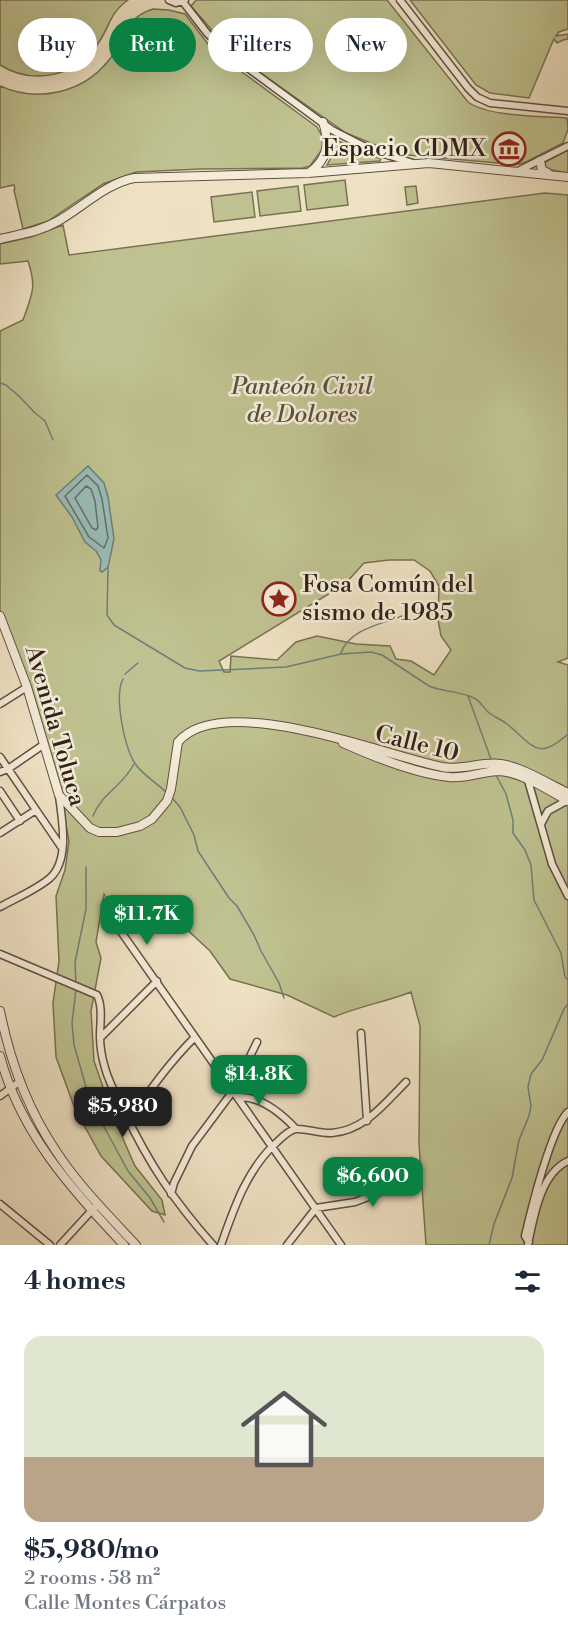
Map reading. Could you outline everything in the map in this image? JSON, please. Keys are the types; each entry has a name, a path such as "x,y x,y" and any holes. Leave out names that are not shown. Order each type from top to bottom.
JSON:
{"street":[{"path":"169,0 176,3 184,1 207,33 226,52 341,135 371,150 417,164"},
{"path":"400,0 468,88 481,100 490,103 568,111"},
{"path":"308,173 321,162 327,150 327,135 323,122"},
{"path":"518,171 568,147"},
{"path":"540,160 542,170 549,174"},
{"path":"0,239 45,228 123,180 174,176 308,173 417,164 446,164 568,177"},
{"name":"Avenida Toluca","path":"0,907 52,877 62,848 63,822 59,795 27,687 1,622"},
{"path":"0,704 27,687"},
{"name":"Calle 10","path":"59,795 90,828 99,832 117,832 140,826 161,810 171,789 177,742 190,732 224,722 325,735 381,758 438,775 465,777 507,765 568,799"},
{"path":"0,772 43,745"},
{"path":"0,757 62,848"},
{"path":"527,777 552,864 568,896"},
{"path":"0,791 20,821"},
{"path":"541,825 548,811 568,799"},
{"path":"0,833 36,810"},
{"path":"117,926 341,1245"},
{"path":"0,954 97,995 100,1002 100,1038 105,1069 129,1122 142,1149 171,1194 213,1245"},
{"path":"100,1038 157,981"},
{"path":"0,1011 19,1082 56,1152 98,1204 136,1245"},
{"path":"362,1033 367,1121"},
{"path":"129,1122 171,1060 195,1037"},
{"path":"171,1194 192,1146 233,1091 256,1042"},
{"path":"0,1056 11,1088 28,1125 49,1158 92,1211 124,1245"},
{"path":"0,1096 19,1082"},
{"path":"221,1245 233,1210 247,1181 259,1161 283,1136 296,1129 332,1133 348,1130 367,1121 406,1082"},
{"path":"238,1097 256,1099 276,1110 296,1129"},
{"path":"528,1243 525,1236 542,1174 559,1125 568,1113"},
{"path":"528,1243 544,1188 556,1169 568,1161"},
{"path":"287,1245 316,1208 355,1202 376,1194 411,1175"},
{"path":"0,1204 50,1245"},
{"path":"60,1245 98,1204"}],"green space":[{"path":"0,0 128,0 112,18 109,18 109,25 97,45 97,18 18,18 18,72 60,72 41,76 27,75 13,71 0,65"},
{"path":"196,0 387,0 401,18 325,18 325,72 407,72 407,25 468,102 489,111 567,118 568,129 563,143 520,164 407,155 388,150 346,133 259,72 313,72 313,18 208,18 208,26 191,6"},
{"path":"410,0 568,0 568,29 559,32 556,36 568,34 568,39 557,43 554,39 529,98 490,93 476,85"},
{"path":"153,9 169,10 185,14 188,18 137,18"},
{"path":"196,28 208,44 208,72 242,72 317,127 322,136 323,148 310,166 303,168 136,172 103,184 48,221 23,229 14,185 0,188 0,86 29,94 59,92 86,80 109,60 109,72 196,72"},
{"path":"334,139 381,159 380,161 327,165 333,154"},
{"path":"568,150 568,173 546,169 545,162"},
{"path":"345,180 348,205 307,210 304,185"},
{"path":"298,186 301,211 260,216 257,191"},
{"path":"416,186 418,203 407,205 405,187"},
{"path":"252,192 255,217 214,222 211,197"},
{"name":"Panteón Civil de Dolores","path":"545,193 568,195 568,658 558,662 568,665 568,1245 426,1245 419,1144 420,1026 411,992 334,1017 287,995 230,979 210,951 182,925 145,912 122,928 104,894 96,942 101,958 91,1011 94,1061 113,1116 135,1166 162,1200 165,1215 152,1211 101,1156 75,1109 56,1057 53,1003 59,961 56,896 65,870 69,841 57,777 0,610 0,331 23,320 33,285 28,261 0,264 0,244 31,237 63,225 69,255","holes":["414,560 430,571 439,586 438,620 441,636 451,650 434,675 411,661 396,659 390,646 356,644 317,636 296,642 277,660 231,656 230,672 224,672 219,661 345,584 364,563"]}],"water":[{"path":"88,466 104,483 114,539 108,567 102,572 100,571 101,560 96,551 85,542 72,517 56,495"}],"waterway":[{"path":"0,383 6,385 45,421 53,440"},
{"path":"108,568 107,615 114,625 185,668 199,671 286,667 341,654 371,652 382,655 429,686 474,698 489,713 505,722 536,747 542,749 549,747 568,734"},
{"path":"341,653 351,638 367,628 403,616 410,611 424,609 432,603"},
{"path":"125,674 138,663"},
{"path":"123,679 120,687 120,708 130,754 141,770 166,792"},
{"path":"468,696 492,762"},
{"path":"93,816 102,801 124,779 134,764"},
{"path":"496,775 506,794 513,820 513,833 525,850 531,865 534,900 561,953 565,977 568,980"},
{"path":"173,799 180,807 194,835 198,851 229,898 237,906 254,935 279,983 284,998"},
{"path":"76,984 75,962 86,909 86,867"},
{"path":"76,989 72,1023 74,1045 90,1101 128,1171 150,1198 164,1222"},
{"path":"489,1245 494,1224 512,1178 519,1140 529,1116 531,1106 528,1087 531,1074 542,1060 568,1004"}],"place":[{"name":"Espacio CDMX","path":"509,149"},
{"name":"Fosa Común del sismo de 1985","path":"279,599"}]}
